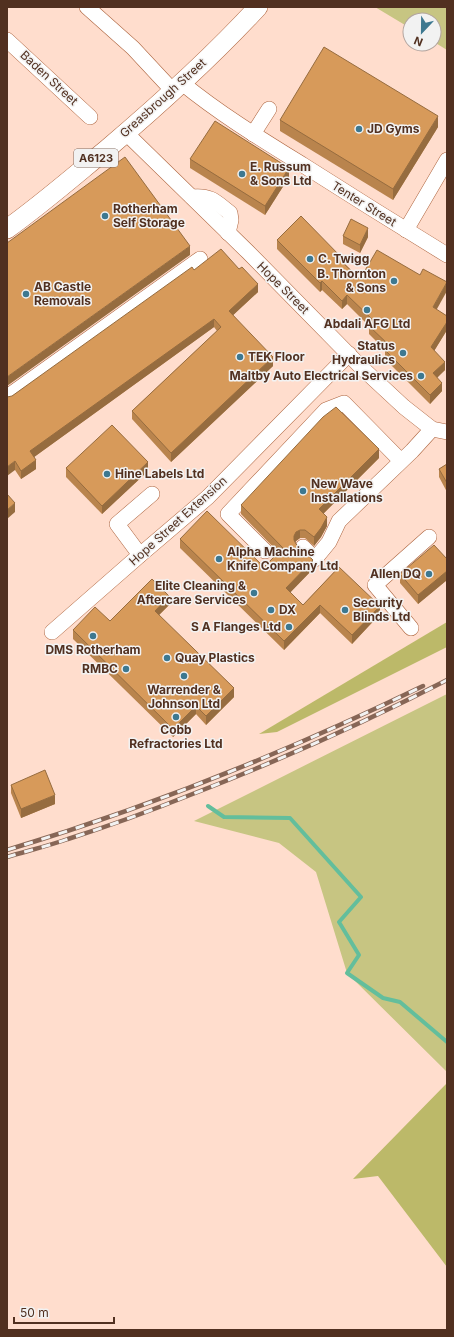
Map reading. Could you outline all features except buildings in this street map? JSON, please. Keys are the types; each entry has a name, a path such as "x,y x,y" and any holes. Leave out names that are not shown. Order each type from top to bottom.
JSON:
{"main road":[{"name":"Greasbrough Street","path":"7,229 35,209 178,87 226,41 258,7"}],"street":[{"name":"Tenter Street","path":"87,7 178,87 210,105 253,134 447,255"},
{"name":"Baden Street","path":"7,40 90,117"},
{"path":"253,134 269,109"},
{"name":"Hope Street","path":"126,132 404,407 432,429 447,432"},
{"path":"406,230 447,160"},
{"path":"7,397 200,259"},
{"name":"Hope Street Extension","path":"52,632 208,497 349,354"},
{"path":"265,551 228,514 326,410 344,403 401,461"},
{"path":"303,547 315,559 329,542 339,521 432,429"},
{"path":"140,555 117,524 152,494"},
{"path":"411,628 375,584 429,537"}],"shaded area":[{"path":"375,7 447,7 447,50 442,47 442,12 402,12 402,23"},
{"path":"447,622 447,647 277,732 259,734"},
{"path":"447,694 447,1072 347,973 316,872 279,843 194,821"},
{"path":"447,1083 447,1267 378,1176 353,1179"}],"waterway":[{"path":"208,806 224,817 290,818 361,897 339,922 359,955 347,973 383,998 400,1002 447,1042"}],"railway":[{"path":"7,857 114,824 223,782 352,726 447,680"},
{"path":"7,850 113,815 218,776 322,733 423,686"}],"place":[{"name":"JD Gyms","path":"359,129"},
{"name":"E. Russum & Sons Ltd","path":"242,174"},
{"name":"Rotherham Self Storage","path":"105,216"},
{"name":"C. Twigg","path":"310,259"},
{"name":"B. Thornton & Sons","path":"394,281"},
{"name":"AB Castle Removals","path":"26,294"},
{"name":"Abdali AFG Ltd","path":"367,310"},
{"name":"Status Hydraulics","path":"403,353"},
{"name":"TEK Floor","path":"240,357"},
{"name":"Maltby Auto Electrical Services","path":"421,376"},
{"name":"Hine Labels Ltd","path":"107,474"},
{"name":"New Wave Installations","path":"303,491"},
{"name":"Alpha Machine Knife Company Ltd","path":"219,559"},
{"name":"Allen DQ","path":"429,574"},
{"name":"Elite Cleaning & Aftercare Services","path":"254,593"},
{"name":"DX","path":"271,610"},
{"name":"Security Blinds Ltd","path":"345,610"},
{"name":"S A Flanges Ltd","path":"289,627"},
{"name":"DMS Rotherham","path":"93,636"},
{"name":"Quay Plastics","path":"167,658"},
{"name":"RMBC","path":"126,669"},
{"name":"Warrender & Johnson Ltd","path":"184,676"},
{"name":"Cobb Refractories Ltd","path":"176,717"}]}
